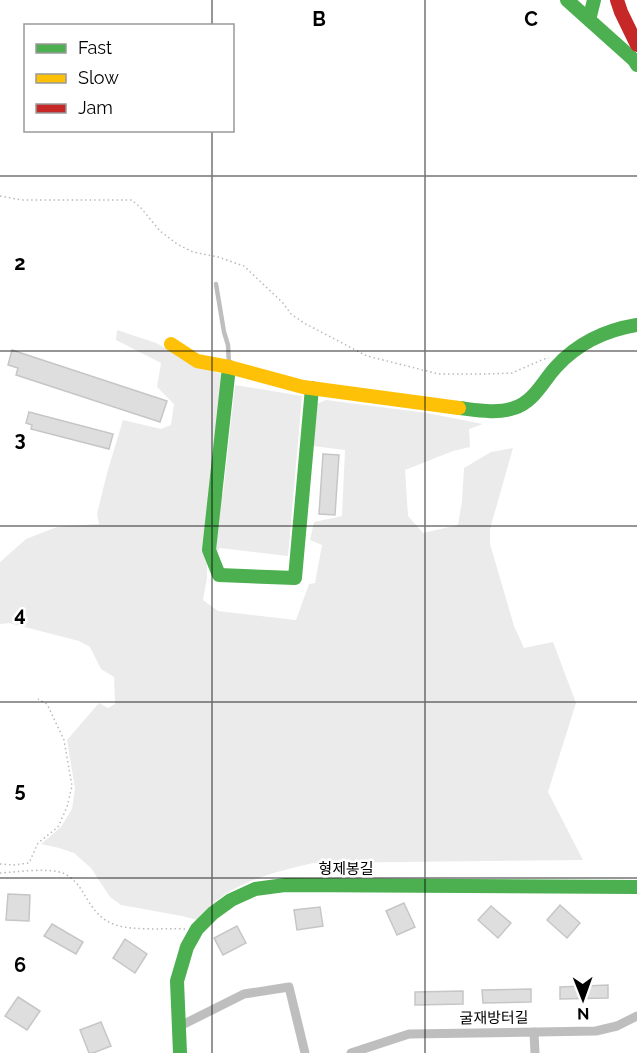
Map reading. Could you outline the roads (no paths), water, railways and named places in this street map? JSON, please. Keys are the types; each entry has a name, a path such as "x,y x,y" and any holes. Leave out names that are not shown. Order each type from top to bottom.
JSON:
{"street":[{"path":"567,0 637,65"},
{"path":"589,20 594,0"},
{"path":"617,0 637,45"},
{"path":"171,344 197,361 312,388 485,411 513,409 527,401 568,355 594,338 622,327 637,325"},
{"path":"229,367 209,550 219,575 295,578 312,388"},
{"name":"형제봉길","path":"180,1053 177,981 187,947 197,929 213,913 231,900 255,889 285,885 637,887"},
{"path":"178,1026 244,994 289,987 305,1053"},
{"name":"굴재방터길","path":"351,1053 377,1048 409,1034 596,1031 617,1026 637,1016"},
{"path":"534,1032 535,1053"}],"lane":[{"path":"216,284 228,345 229,367"}]}
